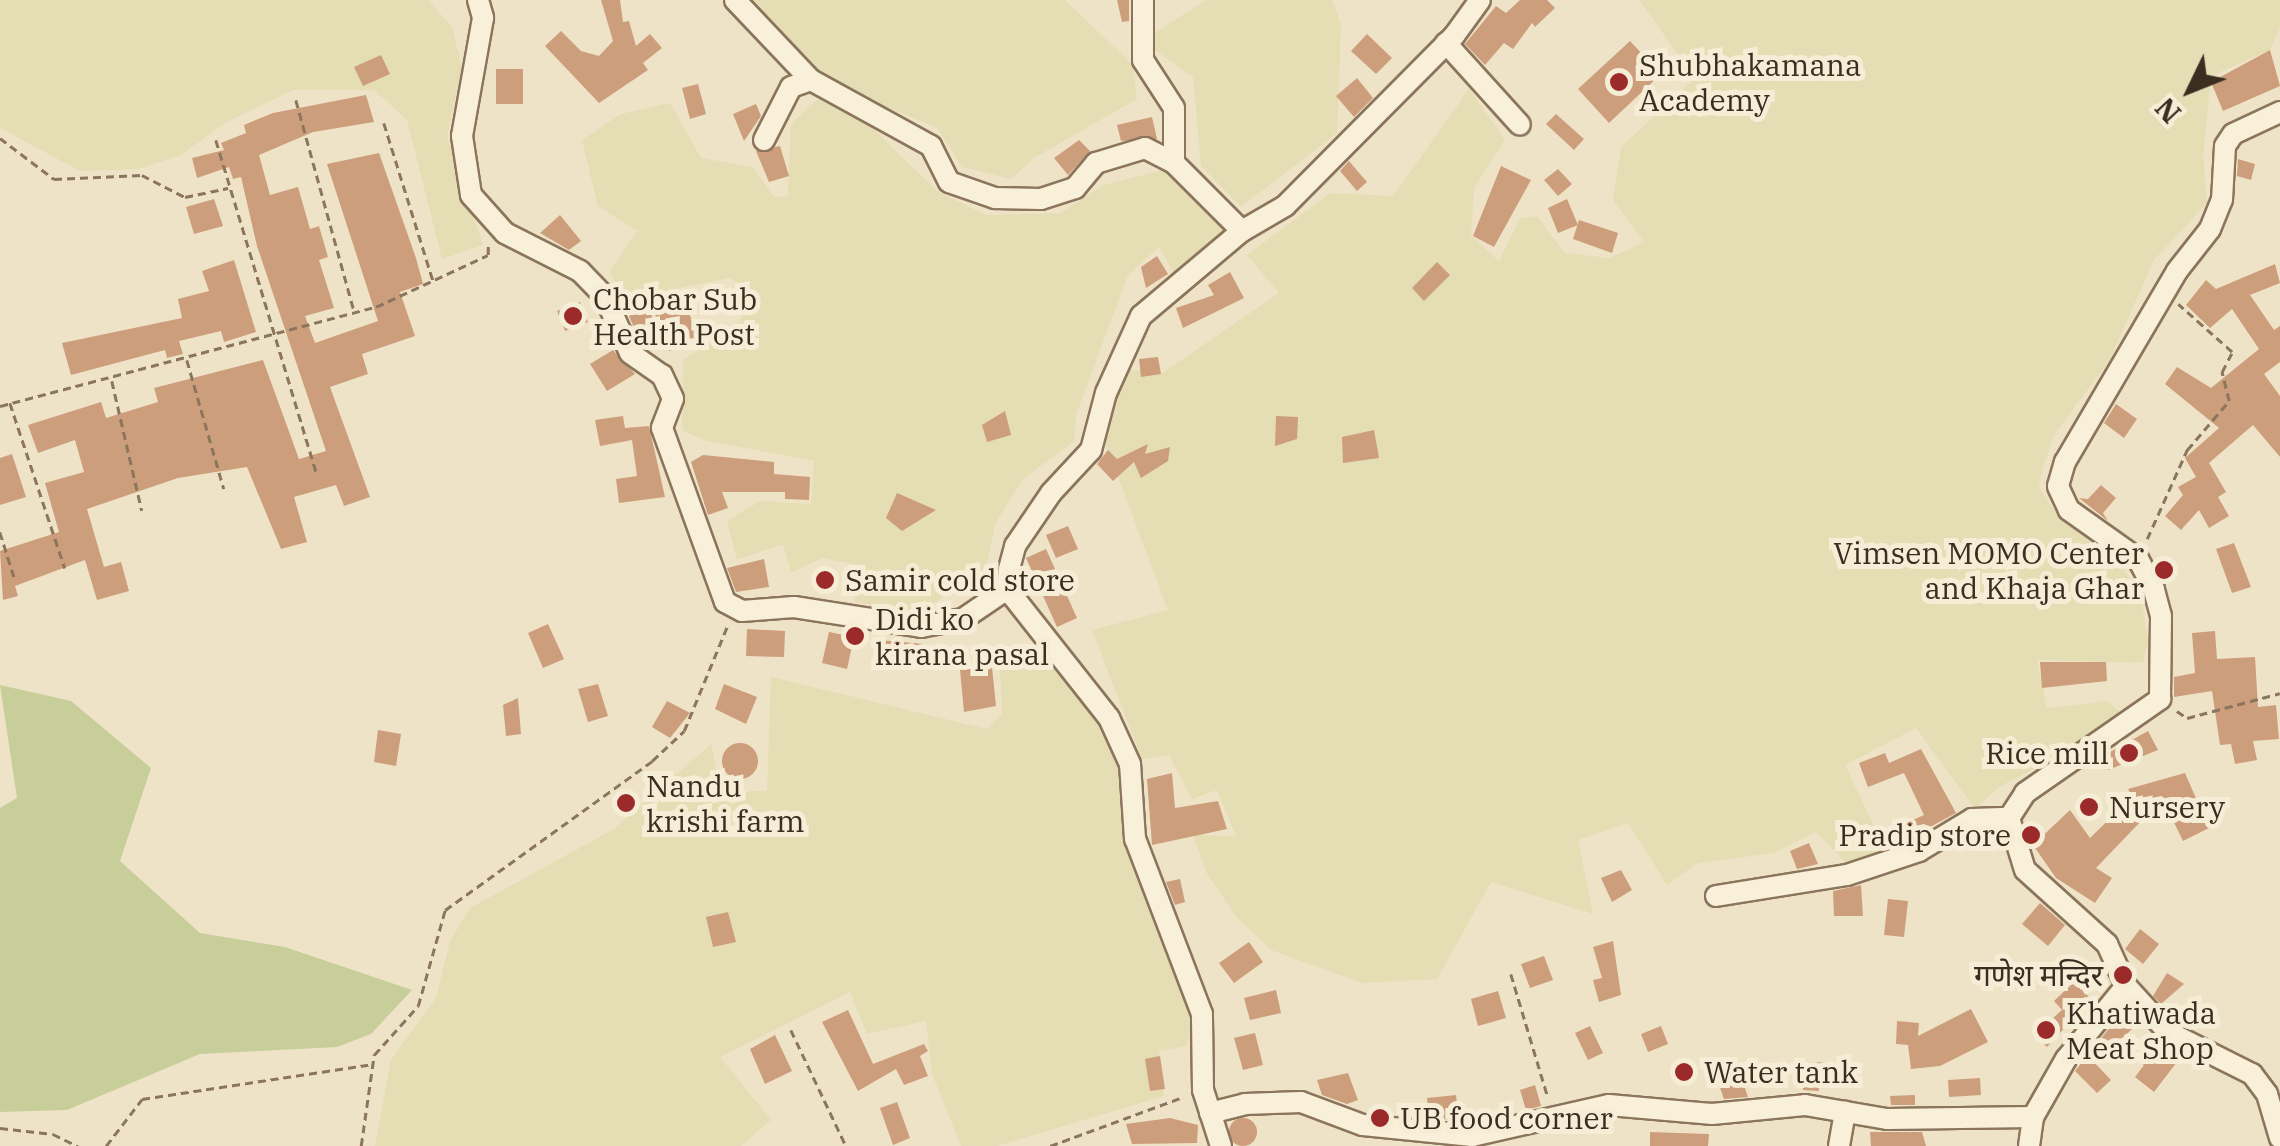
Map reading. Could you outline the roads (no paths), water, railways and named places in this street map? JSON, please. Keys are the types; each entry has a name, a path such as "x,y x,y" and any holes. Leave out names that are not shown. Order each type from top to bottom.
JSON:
{"street":[{"path":"478,0 483,18 462,136 468,183 488,217 505,233 580,271 604,297 630,353 662,375 673,399 662,428 698,534 733,608 794,607 921,628 963,619 1007,589 1015,546 1091,450 1106,393 1141,316 1242,231 1285,206 1446,43 1480,0"},
{"path":"735,0 811,80 931,146 949,182 995,198 1041,198 1075,188 1096,162 1146,148 1174,163 1242,231"},
{"path":"1143,0 1143,60 1174,108 1174,163"},
{"path":"1446,43 1520,125"},
{"path":"764,140 791,88 811,80"},
{"path":"2280,112 2233,134 2225,146 2222,200 2210,229 2164,293 2065,462 2058,486 2070,510 2138,558 2161,616 2160,699 2025,793 2010,818 2025,870 2097,933 2126,986 2168,1032 2252,1074 2267,1094 2280,1138"},
{"path":"1007,589 1109,718 1130,764 1135,838 1202,1014 1203,1090 1221,1146"},
{"path":"1716,896 1847,875 1918,850 1972,819 2010,818"},
{"path":"2029,1146 2033,1117 2066,1059 2126,986"},
{"path":"1210,1114 1245,1104 1301,1102 1364,1125 1449,1140 1553,1113 1609,1105 1712,1114 1805,1105 1888,1119 2033,1117"},
{"path":"1839,1146 1845,1112"}],"place":[{"name":"Shubhakamana Academy","path":"1619,82"},
{"name":"Chobar Sub Health Post","path":"573,316"},
{"name":"Vimsen MOMO Center and Khaja Ghar","path":"2164,570"},
{"name":"Samir cold store","path":"825,580"},
{"name":"Didi ko kirana pasal","path":"855,636"},
{"name":"Rice mill","path":"2129,753"},
{"name":"Nandu krishi farm","path":"626,803"},
{"name":"Nursery","path":"2089,807"},
{"name":"Pradip store","path":"2031,835"},
{"name":"गणेश मन्दिर","path":"2123,975"},
{"name":"Khatiwada Meat Shop","path":"2046,1030"},
{"name":"Water tank","path":"1684,1072"},
{"name":"UB food corner","path":"1380,1118"}]}
